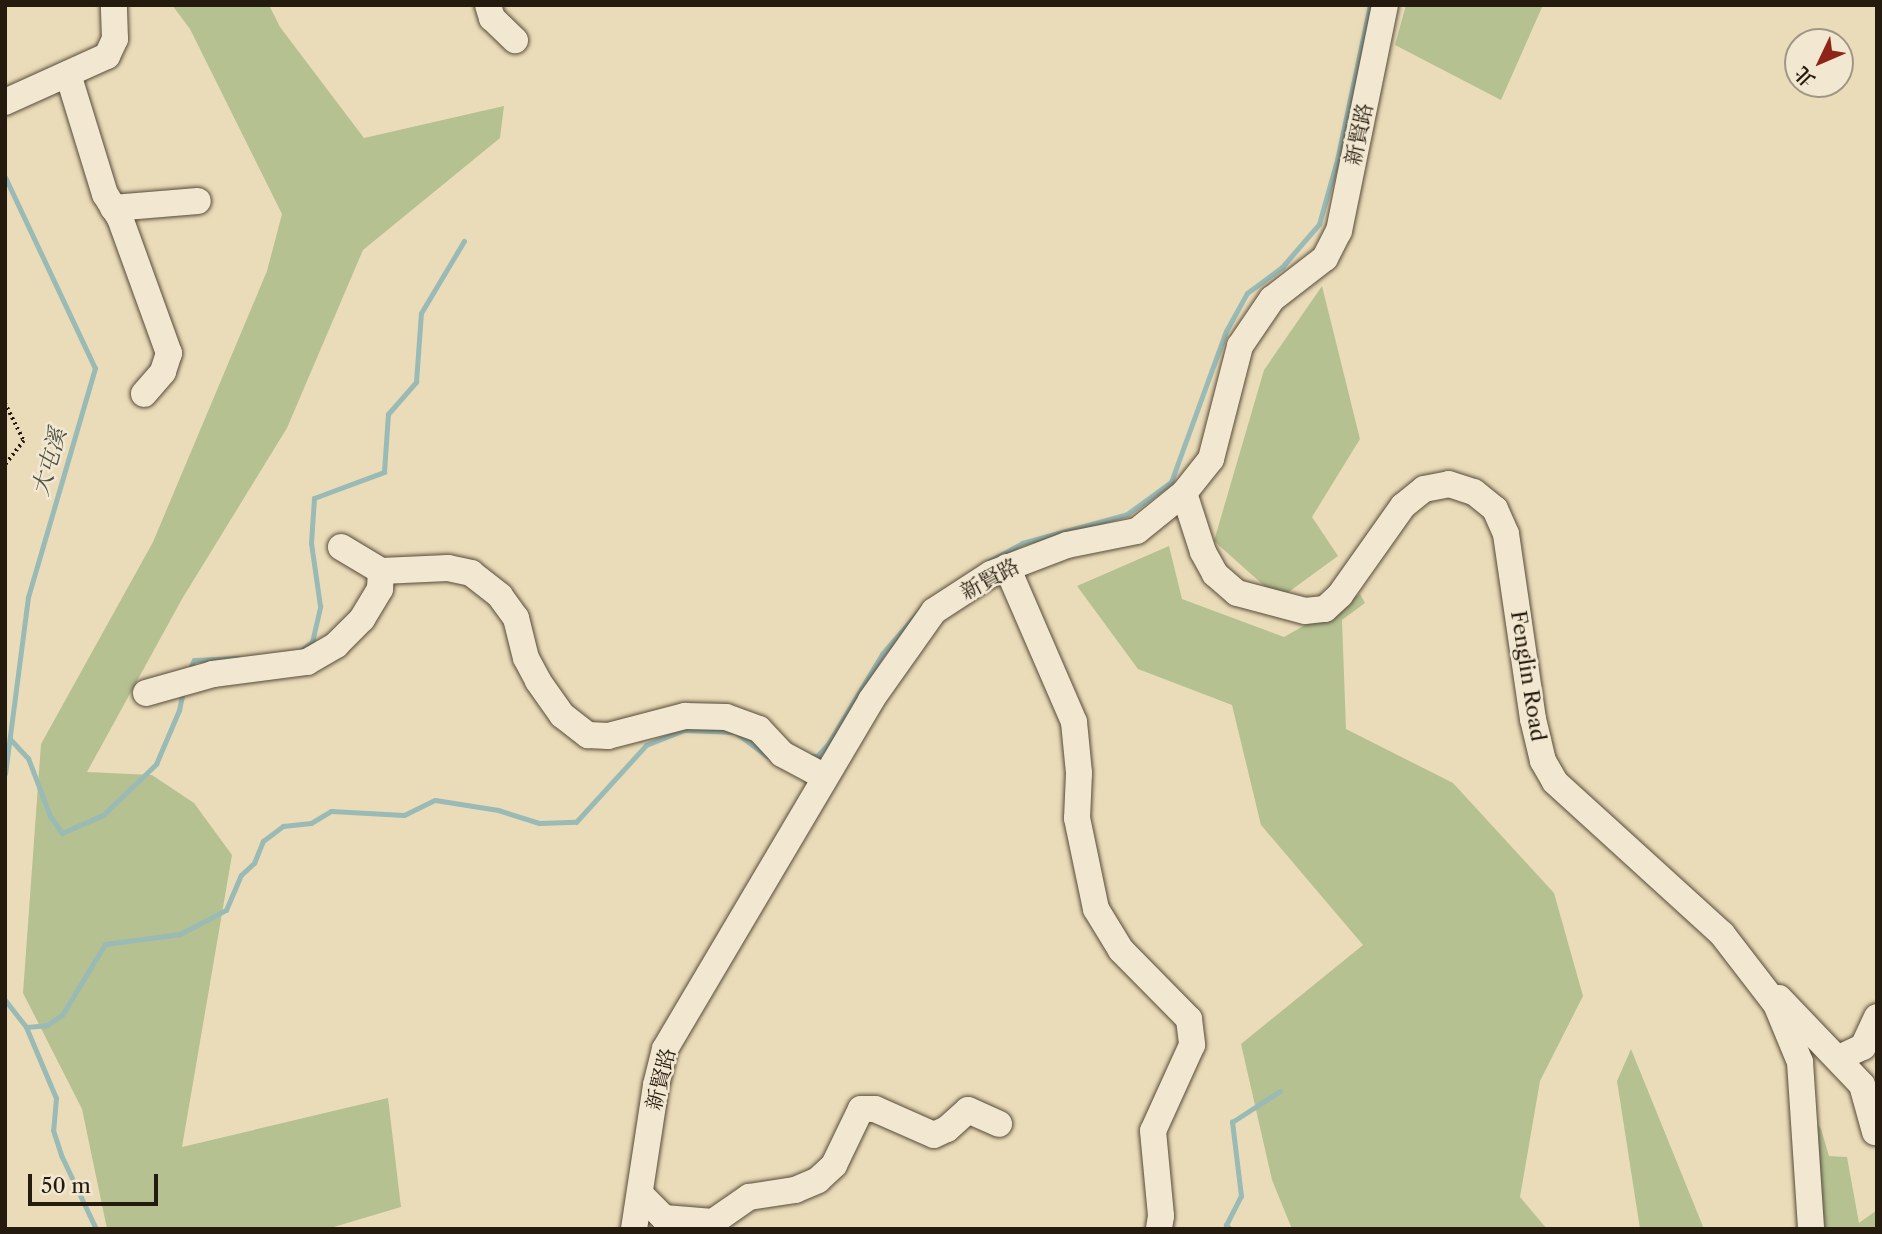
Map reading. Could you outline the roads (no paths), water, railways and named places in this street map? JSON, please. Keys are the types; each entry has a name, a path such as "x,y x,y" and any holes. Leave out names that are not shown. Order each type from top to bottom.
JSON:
{"street":[{"path":"16,96 107,56 116,38 114,5"},
{"path":"488,5 492,18 515,40"},
{"name":"新賢路","path":"634,1229 656,1085 665,1049 872,700 934,611 991,574 1007,567 1067,545 1137,531 1184,493 1211,458 1240,346 1272,299 1325,258 1339,230 1385,5"},
{"path":"68,74 105,194 113,208 169,353 163,372 144,394"},
{"path":"113,208 198,201"},
{"name":"Fenglin Road","path":"1184,493 1202,552 1215,574 1237,593 1305,611 1325,608 1340,595 1403,506 1424,489 1448,484 1474,492 1495,509 1506,534 1533,719 1542,761 1555,782 1722,934 1776,1004 1800,1062 1811,1229"},
{"path":"341,547 381,571 448,568 471,573 500,596 516,618 526,658 538,681 562,715 588,735 608,736 685,716 726,717 759,729 782,754 825,777"},
{"path":"1007,567 1074,722 1079,773 1077,818 1096,909 1121,950 1189,1019 1192,1045 1153,1131 1161,1216 1159,1229"},
{"path":"146,693 213,674 307,662 336,645 362,619 380,589 381,571"},
{"path":"1755,975 1839,1058 1862,1085 1875,1132"},
{"path":"1839,1058 1863,1046 1877,1017"},
{"path":"641,1195 664,1218 713,1222 749,1197 795,1190 818,1180 834,1165 861,1109 874,1109 934,1135 947,1129 968,1110 999,1124"}],"waterway":[{"path":"988,562 1022,543 1127,514 1171,482 1226,331 1247,293 1282,267 1319,224 1337,160 1370,5"},
{"name":"大屯溪","path":"5,177 95,368 28,597 5,774"},
{"path":"299,652 312,642 320,606 311,543 314,498 384,472 388,414 416,382 421,313 464,241"},
{"path":"810,756 817,756 828,744 882,654 920,610"},
{"path":"189,671 194,660 238,658"},
{"path":"10,739 28,758 50,816 62,833 103,815 156,764 179,710 183,691"},
{"path":"5,1000 26,1027 47,1025 62,1015 105,944 180,934 226,910 241,875 254,863 263,841 283,826 311,823 331,811 404,815 435,800 498,810 539,823 576,822 646,745 684,730 735,732 767,756"},
{"path":"26,1027 56,1098 53,1130 62,1157 96,1229"},
{"path":"1230,1229 1226,1225 1241,1196 1232,1122 1280,1091"}]}
